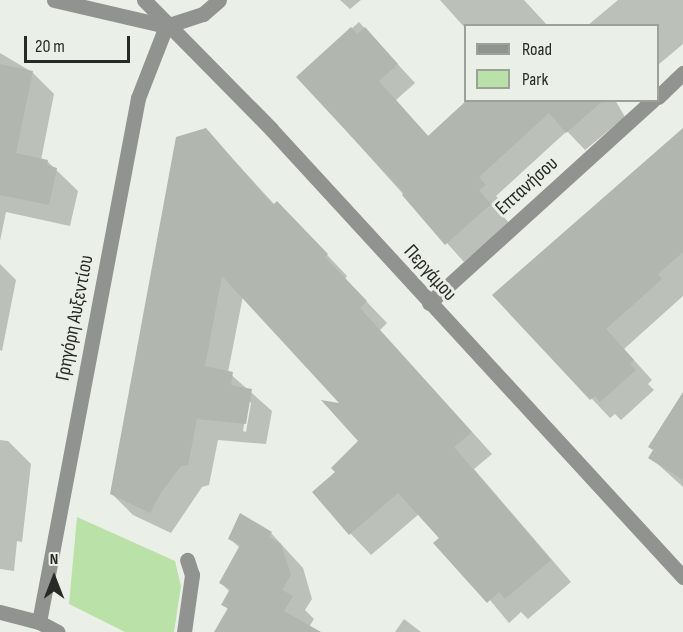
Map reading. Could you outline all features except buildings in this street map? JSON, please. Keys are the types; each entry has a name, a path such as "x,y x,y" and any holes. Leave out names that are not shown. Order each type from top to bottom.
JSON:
{"street":[{"path":"54,0 166,26 203,14 219,0"},
{"name":"Περγάμου","path":"144,0 166,26 271,129 683,577"},
{"name":"Γρηγόρη Αυξεντίου","path":"39,622 138,98 166,26"},
{"path":"659,95 683,74"},
{"name":"Επτανήσου","path":"429,303 651,102"},
{"path":"184,632 192,576 187,560"},
{"path":"0,612 39,622 58,632"}],"green space":[{"path":"77,517 175,561 181,586 174,632 125,632 69,604"}]}
